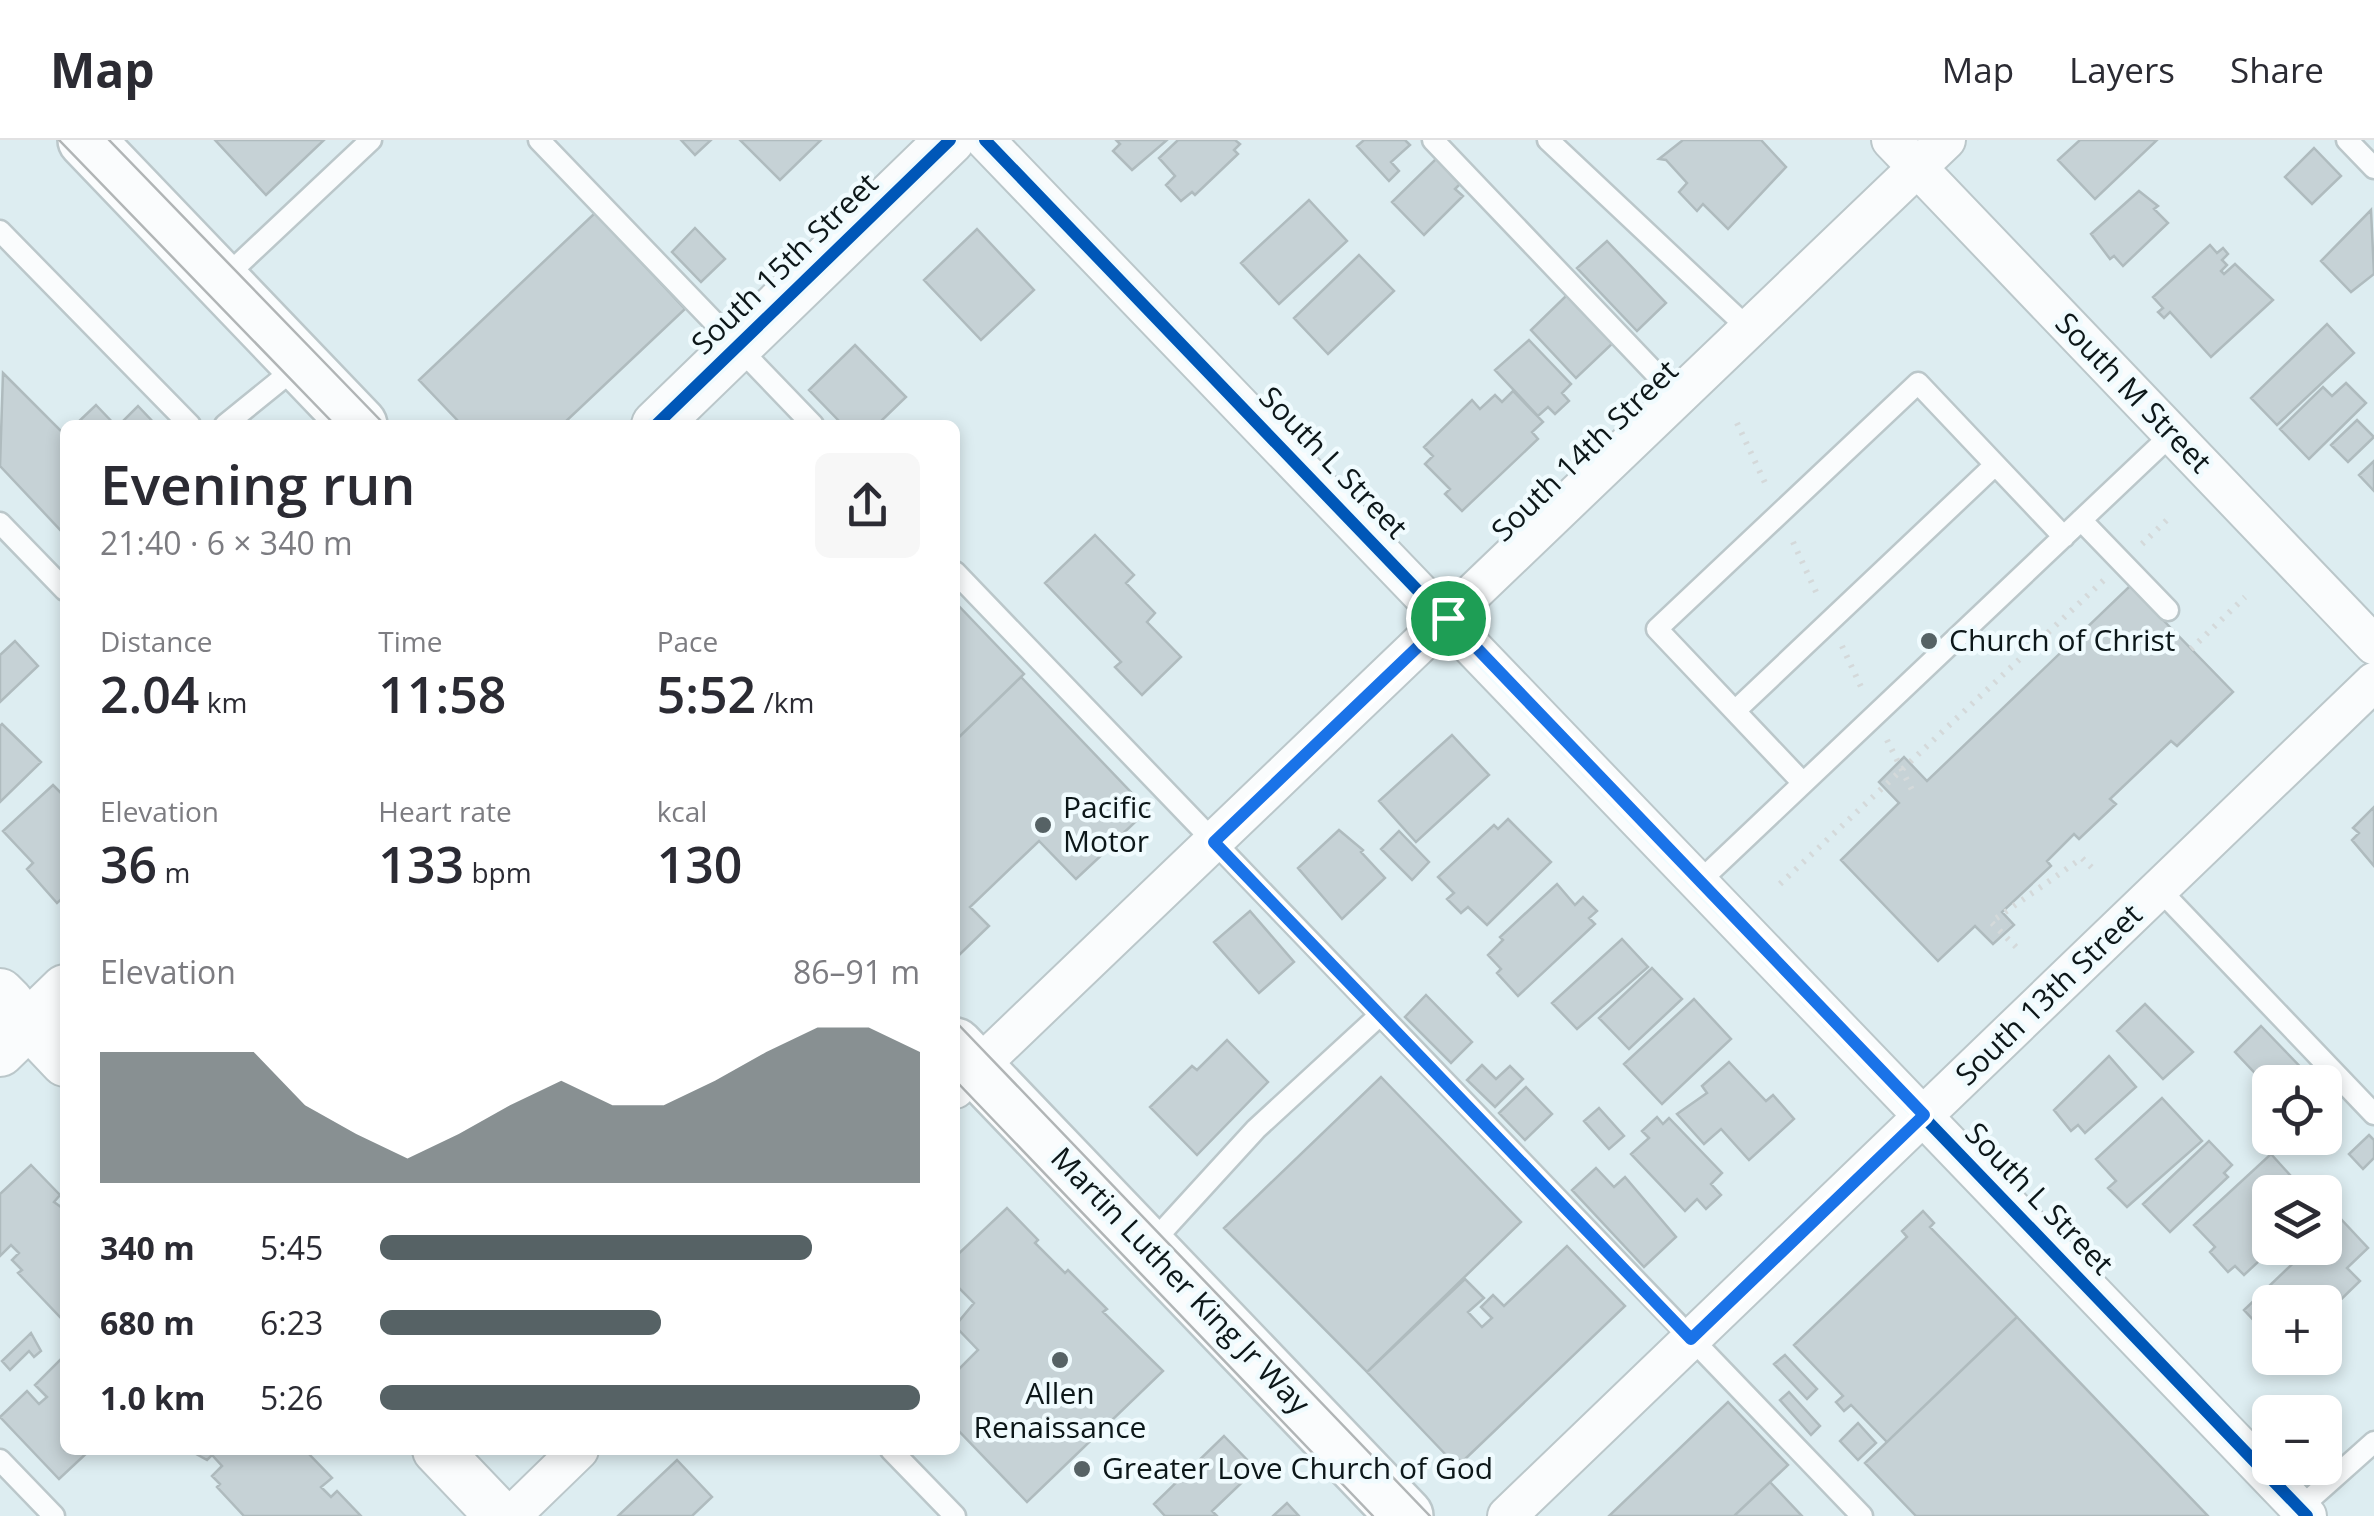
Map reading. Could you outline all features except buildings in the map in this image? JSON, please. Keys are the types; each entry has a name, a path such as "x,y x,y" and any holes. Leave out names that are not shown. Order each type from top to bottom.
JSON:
{"main road":[{"path":"86,140 355,420"},
{"name":"Martin Luther King Jr Way","path":"962,1068 1148,1248 1405,1516"}],"street":[{"name":"South 15th Street","path":"661,420 950,140"},
{"name":"South L Street","path":"984,140 2304,1512"},
{"name":"South M Street","path":"1891,140 2374,645"},
{"name":"South 14th Street","path":"962,1068 1214,842 1946,140"},
{"name":"South 13th Street","path":"1507,1516 2374,682"},
{"path":"23,1016 60,1057"},
{"path":"443,1455 500,1516"},
{"path":"511,1516 574,1455"}],"lane":[{"path":"221,280 370,140"},
{"path":"539,140 809,420"},
{"path":"1433,140 1678,398"},
{"path":"1548,140 1749,329"},
{"path":"2348,140 2374,168"},
{"path":"0,231 185,420"},
{"path":"231,420 301,363"},
{"path":"1803,783 1657,630 1918,382 2064,537"},
{"path":"1700,881 2172,434"},
{"path":"1734,711 1995,464"},
{"path":"2081,520 2168,610"},
{"path":"0,523 60,585"},
{"path":"960,577 1862,1516"},
{"path":"2159,890 2374,1114"},
{"path":"1148,1248 1256,1129 1380,1015"},
{"path":"2304,1512 2374,1442"},
{"path":"897,1455 955,1516"},
{"path":"0,1460 54,1516"}],"path":[{"path":"1780,884 2169,518"},
{"path":"2191,649 2245,597"},
{"path":"2016,947 1991,922 2082,858 2095,871"}],"tram line":[{"path":"59,140 330,420"},
{"path":"109,140 380,420"},
{"path":"960,1026 1430,1516"},
{"path":"960,1085 1373,1516"}],"cycle path":[{"path":"661,420 950,140"},
{"path":"985,140 2307,1516"}],"place":[{"name":"Church of Christ","path":"1929,641"},
{"name":"Pacific Motor","path":"1043,825"},
{"name":"Allen Renaissance","path":"1060,1360"},
{"name":"Greater Love Church of God","path":"1082,1469"}],"route":[{"path":"1448,618 1924,1115 1691,1339 1214,842 1448,618"}]}
